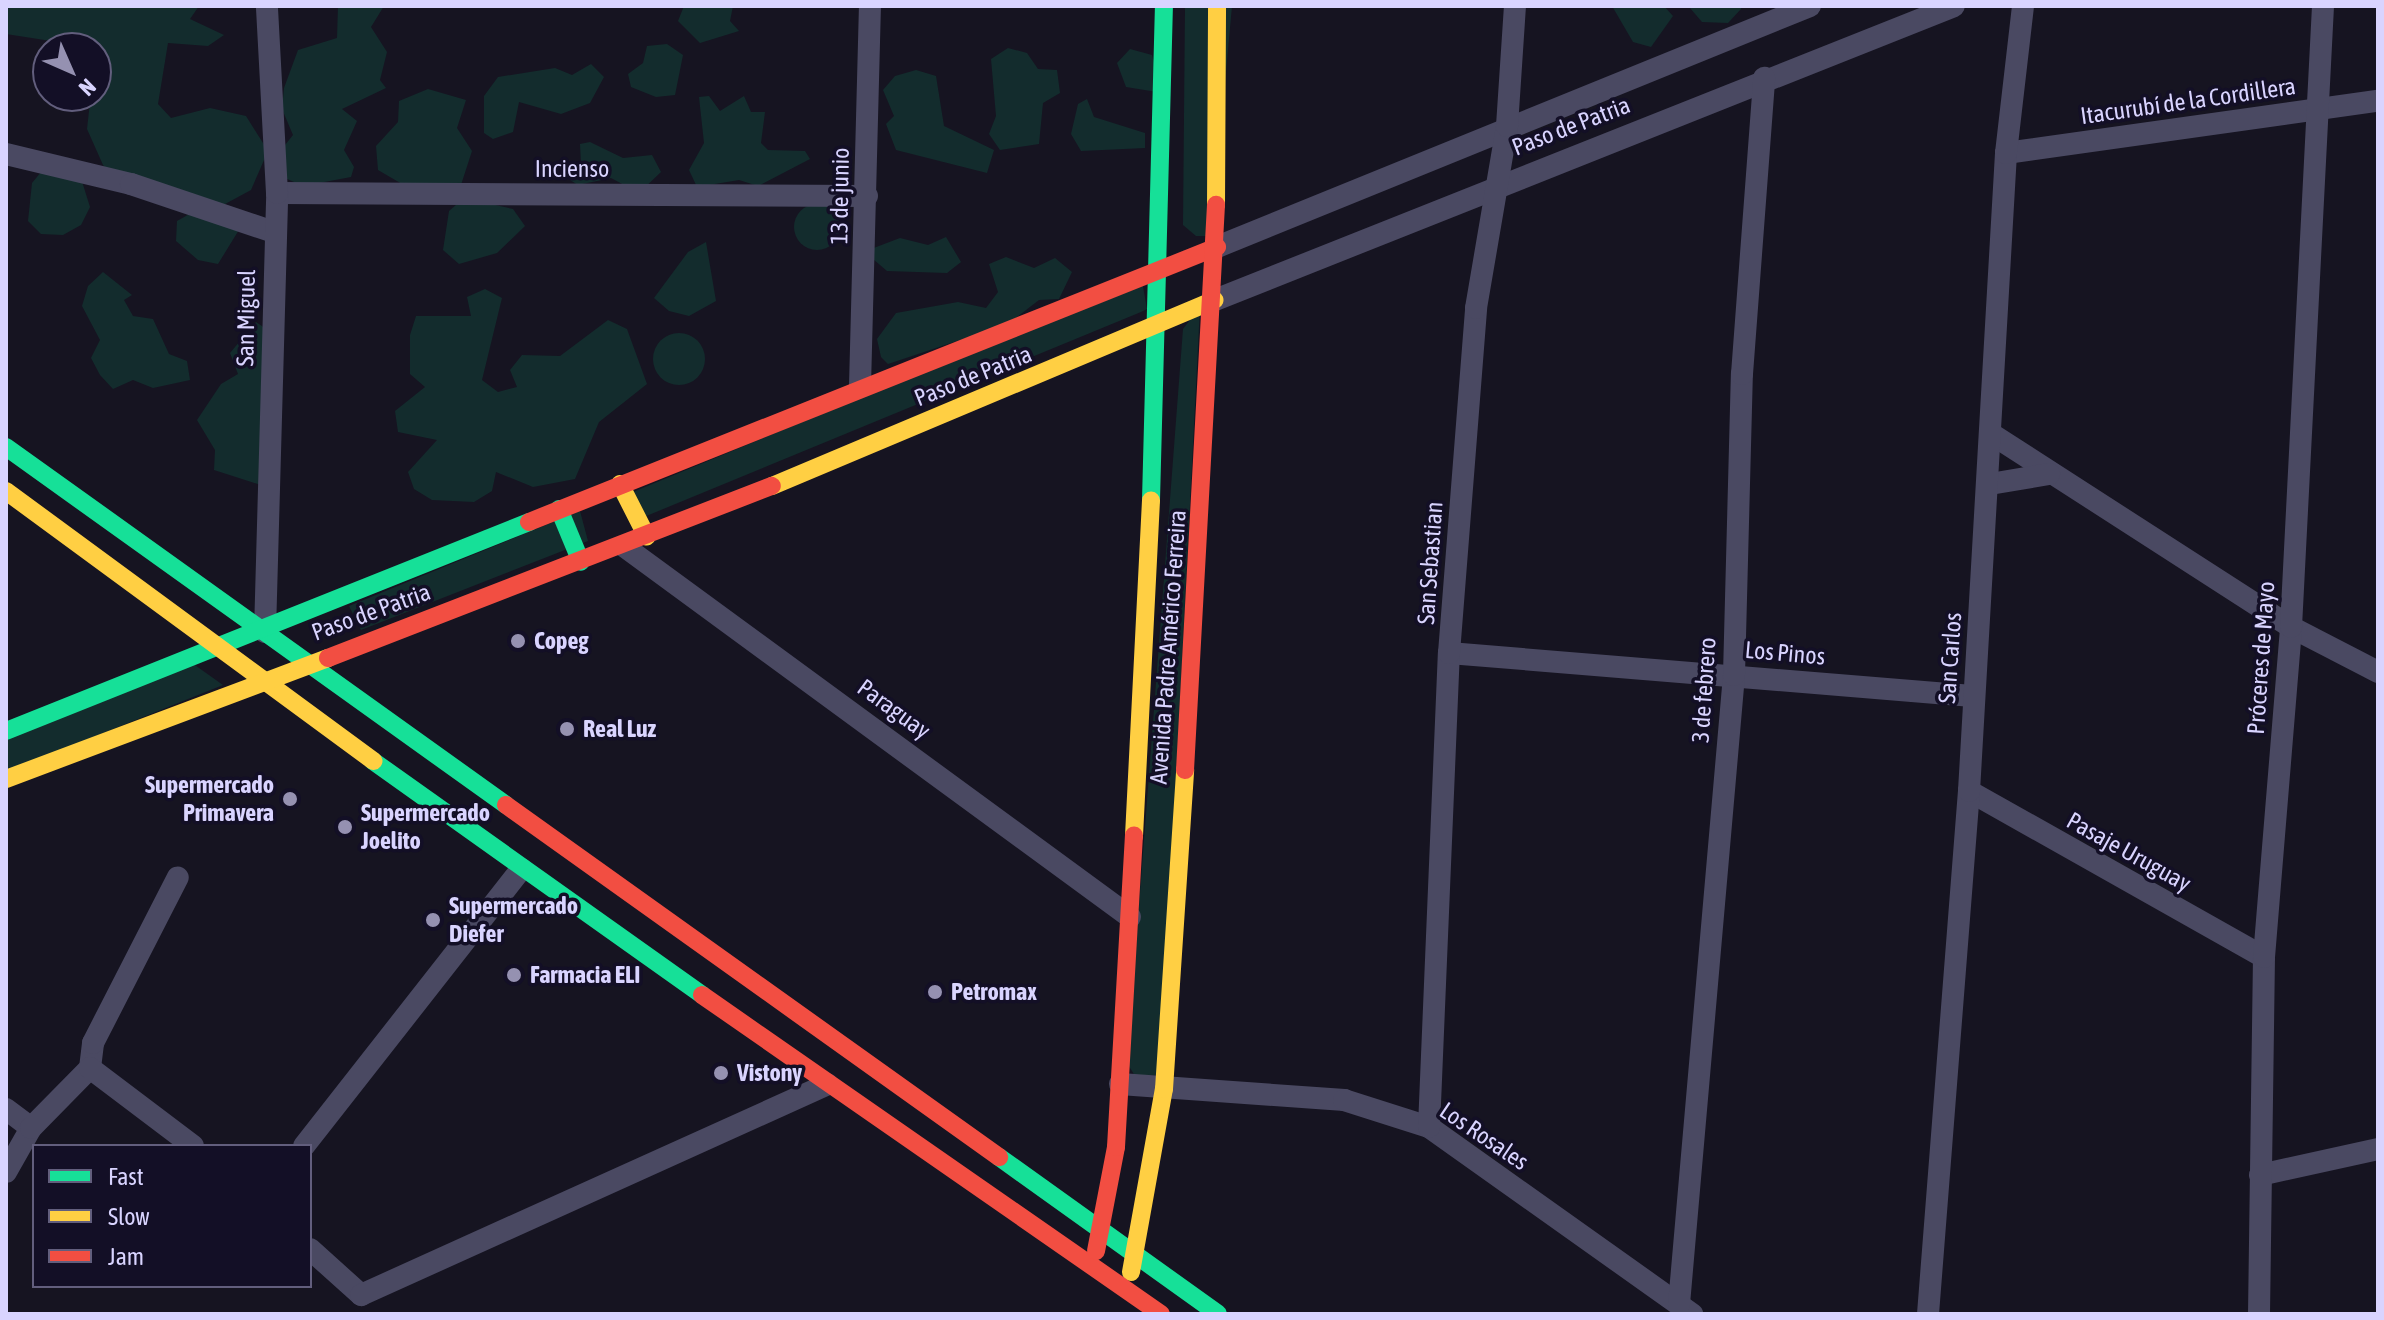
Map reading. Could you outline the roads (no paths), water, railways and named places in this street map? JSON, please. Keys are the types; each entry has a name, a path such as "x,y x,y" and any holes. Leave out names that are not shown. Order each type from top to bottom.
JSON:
{"main road":[{"name":"Avenida Padre Américo Ferreira","path":"1092,1263 1103,1229 1116,1147 1130,917 1159,327 1164,6"},
{"name":"Avenida Padre Américo Ferreira","path":"1125,1287 1138,1255 1164,1089 1215,300 1217,6"},
{"name":"Paso de Patria","path":"6,731 265,632 325,603 1158,265 1217,247"},
{"name":"Paso de Patria","path":"6,779 305,663 625,547 1159,327 1215,300"},
{"path":"6,447 913,1101 1081,1195 1103,1229 1218,1314"},
{"path":"620,484 647,537"},
{"path":"6,491 267,678 521,869 828,1084 1092,1263 1161,1314"},
{"path":"559,509 581,562"},
{"path":"325,603 315,617 319,634 330,645 350,647"},
{"path":"1081,1195 1116,1147"}],"street":[{"name":"San Miguel","path":"265,632 277,193 267,6"},
{"name":"13 de junio","path":"860,386 870,6"},
{"name":"San Sebastian","path":"1429,1127 1449,653 1492,185 1507,126 1515,6"},
{"name":"Paso de Patria","path":"1217,247 1507,126 1810,6"},
{"name":"Paso de Patria","path":"1215,300 1492,185 1954,6"},
{"name":"San Carlos","path":"1928,1314 1990,484 2006,153 2023,6"},
{"name":"Próceres de Mayo","path":"2259,1314 2264,957 2291,627 2323,6"},
{"name":"3 de febrero","path":"1685,1309 1734,675 1742,374 1764,78"},
{"name":"Itacurubí de la Cordillera","path":"2006,153 2378,101"},
{"path":"6,154 131,184 274,232"},
{"name":"Incienso","path":"277,193 867,196"},
{"path":"1993,435 2049,474 2291,627 2378,672"},
{"path":"1990,484 2049,474"},
{"name":"Paraguay","path":"625,547 1130,917"},
{"name":"Los Pinos","path":"1449,653 1972,696"},
{"name":"Pasaje Uruguay","path":"1969,791 2264,957"},
{"path":"306,1144 521,869"},
{"path":"6,1172 31,1128 90,1068 93,1043 178,877"},
{"path":"90,1068 190,1144"},
{"path":"312,1251 361,1295 828,1084"},
{"name":"Los Rosales","path":"1120,1084 1344,1100 1429,1127 1685,1309"},
{"path":"6,1109 31,1128"},
{"path":"2260,1175 2378,1149"}],"place":[{"name":"Copeg","path":"518,641"},
{"name":"Real Luz","path":"567,729"},
{"name":"Supermercado Primavera","path":"290,799"},
{"name":"Supermercado Joelito","path":"345,827"},
{"name":"Supermercado Diefer","path":"433,920"},
{"name":"Farmacia ELI","path":"514,975"},
{"name":"Petromax","path":"935,992"},
{"name":"Vistony","path":"721,1073"}]}
